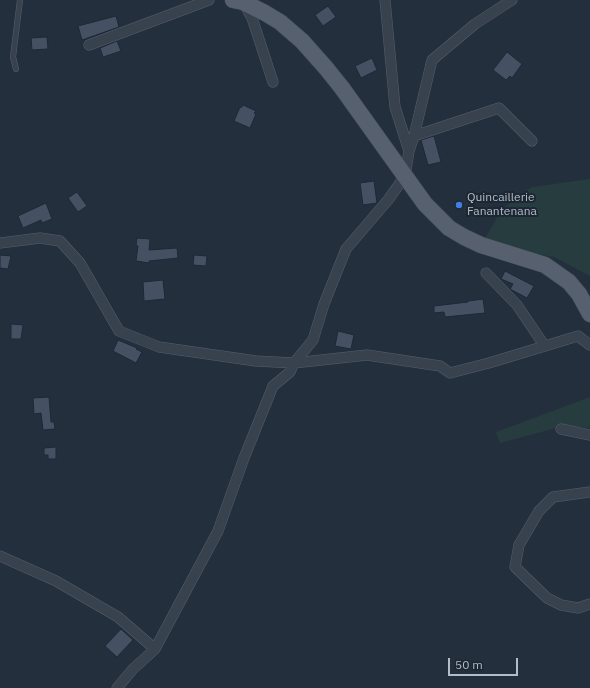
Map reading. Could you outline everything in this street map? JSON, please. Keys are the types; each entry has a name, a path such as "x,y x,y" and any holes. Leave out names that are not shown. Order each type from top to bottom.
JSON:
{"main road":[{"path":"239,1 266,13 280,22 302,41 342,88 425,204 449,228 481,245 545,265 569,282 580,294 590,314"}],"street":[{"path":"89,45 209,0"},
{"path":"385,0 395,107 409,150"},
{"path":"117,688 133,669 155,649 218,531 244,458 273,386 290,372 294,363 312,340 324,304 346,250 388,200 405,176 409,150 414,136 432,60 475,24 512,0"},
{"path":"239,1 252,18 273,82"},
{"path":"414,136 499,108 532,141"},
{"path":"0,243 40,238 60,241 80,263 119,330 159,347 256,361 294,363 367,355 440,366 450,373 489,363 544,345 578,336 590,345"},
{"path":"486,273 517,305 544,345"},
{"path":"561,429 590,435"},
{"path":"590,492 553,496 538,511 519,545 515,567 546,598 561,605 578,608 590,604"},
{"path":"0,556 56,581 118,617 155,649"}],"lane":[{"path":"16,69 13,57 20,0"}],"green space":[{"path":"590,179 590,276 554,257 481,245 502,209 532,187"},
{"path":"590,397 590,428 564,426 500,443 496,432"}],"building":[{"path":"328,6 336,17 323,26 315,15"},
{"path":"116,16 119,27 82,40 78,26"},
{"path":"47,37 48,49 32,50 31,38"},
{"path":"117,41 121,51 103,57 100,48"},
{"path":"507,52 522,64 512,78 510,76 506,80 493,70"},
{"path":"372,58 377,70 361,78 355,66"},
{"path":"243,105 256,111 254,113 256,114 250,128 234,121 240,107 241,108"},
{"path":"434,136 441,162 428,165 421,140"},
{"path":"374,181 377,203 363,205 360,183"},
{"path":"77,192 87,206 78,212 68,198"},
{"path":"46,203 52,219 42,223 41,220 23,228 18,216"},
{"path":"137,238 150,239 149,250 177,248 178,258 149,261 149,263 136,261 138,246 136,245"},
{"path":"0,255 11,256 8,269 0,268"},
{"path":"194,255 207,256 206,266 193,265"},
{"path":"505,271 534,286 527,298 510,289 513,284 501,279"},
{"path":"163,280 165,299 144,301 143,282"},
{"path":"483,299 485,313 445,317 444,312 434,313 434,306"},
{"path":"11,324 23,325 21,339 11,339"},
{"path":"338,331 354,335 351,349 335,346"},
{"path":"118,340 137,348 136,349 142,352 136,363 113,351"},
{"path":"49,397 51,422 54,422 55,429 43,430 41,413 34,414 33,398"},
{"path":"56,447 56,459 48,459 48,455 44,455 44,448"},
{"path":"121,629 133,640 117,657 105,646"}],"place":[{"name":"Quincaillerie Fanantenana","path":"459,205"}]}
